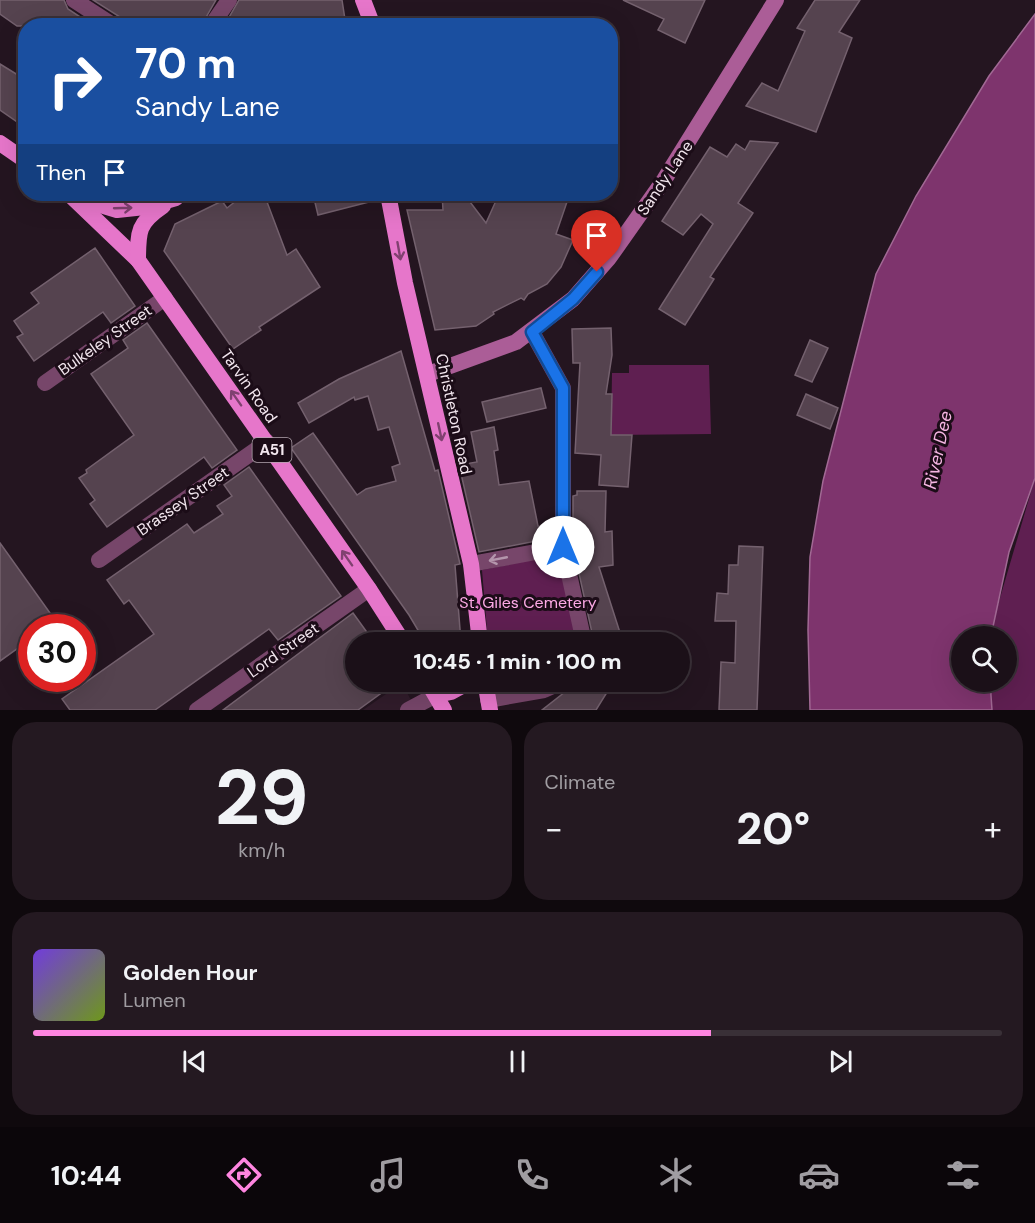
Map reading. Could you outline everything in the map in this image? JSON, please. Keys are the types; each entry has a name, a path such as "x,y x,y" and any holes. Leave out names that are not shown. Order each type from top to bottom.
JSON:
{"highway":[{"path":"364,2 364,18"},
{"path":"364,2 371,18"},
{"path":"0,143 18,155"},
{"name":"Tarvin Road","path":"76,201 138,260 267,442 397,632"},
{"path":"89,201 117,210 144,207 164,201"},
{"path":"138,260 138,232 147,217 173,201"},
{"name":"Christleton Road","path":"389,201 405,283 471,564 479,632"},
{"path":"436,695 451,692"}],"main road":[{"name":"Sandy Lane","path":"428,374 499,349 532,332 573,299 609,258 702,123 776,0"}],"street":[{"path":"74,0 102,18"},
{"path":"217,18 229,0"},
{"name":"Bulkeley Street","path":"45,383 165,298"},
{"path":"532,332 563,388 563,547 582,632"},
{"name":"Brassey Street","path":"99,560 267,442"},
{"path":"471,564 563,547"},
{"name":"Lord Street","path":"197,710 369,589"},
{"path":"489,705 537,692"},
{"path":"408,710 436,695"}],"shaded area":[{"path":"389,692 407,692 416,710 363,710"}],"green space":[{"path":"629,365 709,365 711,434 611,435 612,373 629,373"},
{"path":"1035,478 1035,710 992,710 991,692 1017,692 1017,626 992,626"},
{"name":"St. Giles Cemetery","path":"547,557 560,562 576,632 487,632 482,570"}],"water":[{"name":"River Dee","path":"1035,14 1035,478 1009,552 993,626 951,626 951,692 991,692 992,710 810,710 808,630 810,557 823,481 876,274 916,196 989,76"}],"building":[{"path":"0,0 64,0 68,9 82,18 18,18 17,26 0,14"},
{"path":"93,0 216,0 206,18 120,17"},
{"path":"239,0 342,0 345,18 229,18"},
{"path":"623,0 705,0 685,43 658,30 664,19"},
{"path":"815,0 860,0 839,32 852,38 816,132 746,106 762,83 778,91 805,31 797,28"},
{"path":"0,64 18,75 18,122 0,110"},
{"path":"750,141 778,143 738,203 753,213 710,277 714,279 685,325 659,309 713,224 701,214 683,235 662,221 710,147 727,157 736,144 745,150"},
{"path":"222,201 227,208 236,201 267,201 287,255 296,249 320,287 259,327 261,330 233,349 164,251 175,224"},
{"path":"315,201 373,201 318,215"},
{"path":"442,201 469,201 486,223 496,201 567,201 556,234 573,240 561,267 547,284 528,294 524,300 521,298 493,312 494,314 476,326 435,330 407,210 443,210"},
{"path":"95,248 135,306 111,323 103,312 34,361 17,337 23,334 14,321 39,303 31,293"},
{"path":"147,323 237,450 212,468 204,457 107,527 90,504 95,500 79,478 87,473 86,470 134,435 91,374 128,348 123,340"},
{"path":"611,328 612,355 606,394 612,394 611,435 632,435 628,487 599,485 601,455 575,453 580,363 573,363 572,329"},
{"path":"810,340 828,348 812,382 795,375"},
{"path":"401,351 435,471 438,470 460,564 455,565 460,632 419,632 291,448 313,433 357,495 366,489 396,481 392,467 400,464 389,427 378,430 368,396 355,400 354,397 309,423 298,403 339,379"},
{"path":"541,388 546,408 487,422 482,402"},
{"path":"806,394 838,408 830,429 797,415"},
{"path":"494,427 498,450 494,451 499,485 529,481 538,526 552,527 552,538 479,552 459,465 477,462 471,432"},
{"path":"249,467 341,596 278,640 269,629 155,710 70,710 62,699 72,692 96,692 96,675 154,634 129,600 124,604 107,580 187,524 194,533 223,514 217,506 232,496 224,485"},
{"path":"577,491 606,491 605,532 612,531 613,565 599,567 620,632 592,632 573,546 573,496 577,495"},
{"path":"0,543 51,614 18,614 18,648 0,661"},
{"path":"739,546 763,547 757,710 719,710 721,662 735,663 736,621 715,621 717,593 728,594 729,565 738,565"},
{"path":"353,613 367,632 345,632 345,692 383,692 358,710 223,710"},
{"path":"565,692 607,692 596,710 542,710"}],"route":[{"path":"563,547 563,388 555,369 532,332 573,299 597,272"}]}
